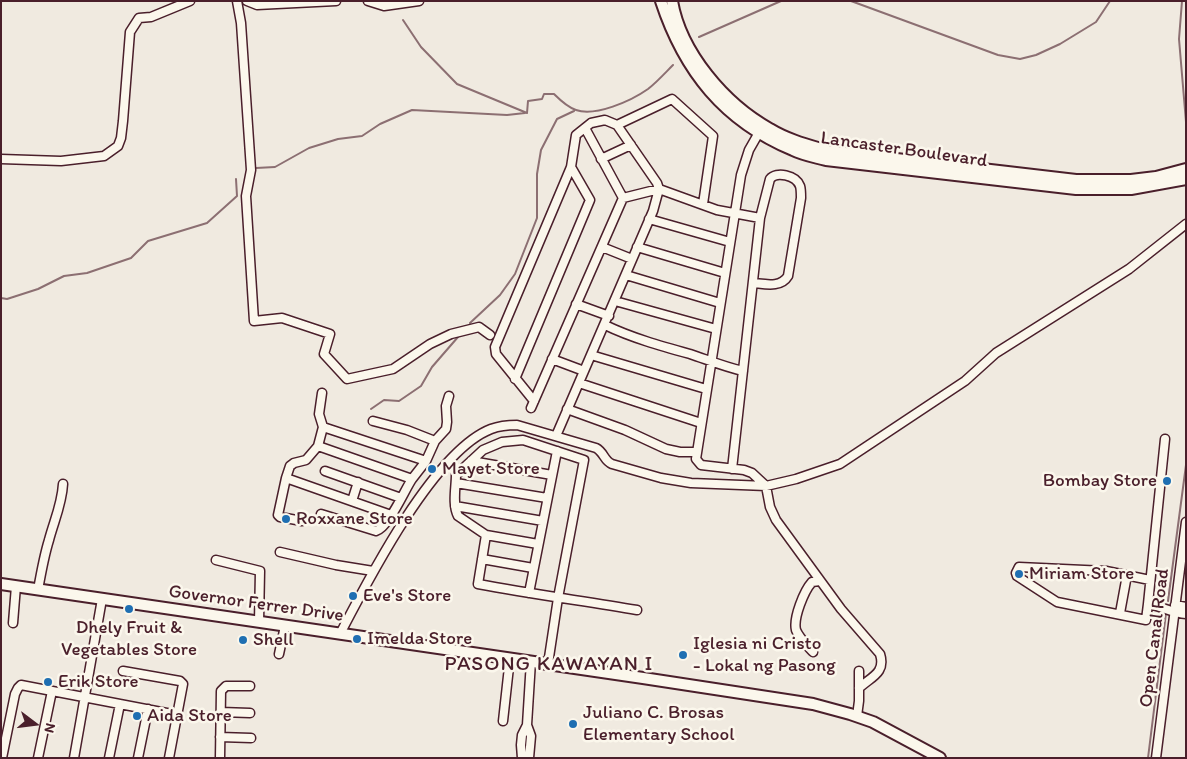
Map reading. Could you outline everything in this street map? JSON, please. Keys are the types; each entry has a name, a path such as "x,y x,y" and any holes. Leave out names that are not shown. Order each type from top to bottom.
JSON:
{"main road":[{"name":"Lancaster Boulevard","path":"661,1 676,43 699,78 718,101 741,120 799,143 828,151 1076,180 1139,179 1156,177 1186,169"},
{"name":"Lancaster Boulevard","path":"672,1 675,16 684,39 706,73 761,129 795,151 826,160 1056,187 1131,189 1186,180"},
{"name":"Governor Ferrer Drive","path":"1,584 813,704 857,716 888,729 940,758"}],"street":[{"path":"1,158 61,161 104,156 118,146 123,121 130,32 139,18 151,17 190,1"},
{"path":"237,1 241,23 251,170 246,196 254,321 282,318 330,334 324,354 346,379 393,369 430,344 451,334 479,327 490,335"},
{"path":"247,1 257,5 336,1"},
{"path":"368,1 384,6 419,1"},
{"path":"617,125 672,98 713,136 703,204"},
{"path":"556,436 638,247 659,189 657,183 617,125 605,120 591,123 576,135 571,167 495,347 496,354 532,404 623,198"},
{"path":"585,128 623,198"},
{"path":"761,129 749,150 741,175 700,423 696,459 701,465 752,473 766,486 770,507 776,520 841,610 880,654 882,662 880,672 860,688"},
{"path":"602,159 631,145"},
{"path":"515,379 590,200 571,167"},
{"path":"732,469 760,218 770,180 773,175 778,174 796,180 800,186 801,198 788,276 785,282 779,284 753,283"},
{"path":"623,198 659,189 703,204 760,218"},
{"path":"649,219 730,242"},
{"path":"340,634 373,571 402,524 434,478 461,448 484,432 507,425 517,425 596,448 601,451 606,461 612,464 661,478 691,483 766,486 796,478 840,464 965,381 996,353 1129,269 1186,224"},
{"path":"602,247 632,259"},
{"path":"638,247 725,273"},
{"path":"626,275 720,303"},
{"path":"615,300 716,330"},
{"path":"576,304 609,316"},
{"path":"605,325 622,334 743,371"},
{"path":"591,355 706,389"},
{"path":"552,359 584,371"},
{"path":"579,383 700,423"},
{"path":"302,521 278,515 290,466 306,460 318,446 323,427 319,414 322,393"},
{"path":"321,514 376,531 380,530 412,479 426,462 435,441 446,429 448,422 446,406 449,396"},
{"path":"567,409 625,430 666,448 680,452 696,452"},
{"path":"373,422 407,430 435,441"},
{"path":"323,427 426,462"},
{"path":"538,544 486,536 458,516 455,511 456,475 483,450 502,442 522,440 584,460 558,598 548,664"},
{"path":"1150,580 1106,571 1019,567 1016,573 1017,576 1056,602 1120,613 1146,620 1165,440"},
{"path":"318,446 412,479"},
{"path":"529,593 557,451"},
{"path":"472,460 552,475"},
{"path":"325,471 400,498"},
{"path":"286,478 391,515 402,524"},
{"path":"352,502 358,482"},
{"path":"456,483 547,498"},
{"path":"38,590 49,539 57,519 63,484"},
{"path":"455,506 543,520"},
{"name":"Open Canal Road","path":"1156,758 1186,522"},
{"path":"486,536 478,584 637,610"},
{"path":"280,552 373,571"},
{"path":"482,559 533,568"},
{"path":"216,560 260,570 259,622"},
{"path":"1120,613 1127,575"},
{"path":"813,652 799,636 796,623 807,588 812,582 820,581"},
{"path":"13,623 16,586"},
{"path":"74,758 102,600"},
{"path":"1148,604 1175,609 1186,614"},
{"path":"1175,609 1186,607"},
{"path":"280,654 285,626"},
{"path":"503,721 510,658"},
{"path":"522,758 522,740 527,725 531,661"},
{"path":"123,671 183,684 168,758"},
{"path":"857,716 860,688 859,671"},
{"path":"2,758 18,688 21,685 177,715"},
{"path":"220,758 223,687 250,686"},
{"path":"38,758 52,691"},
{"path":"109,758 120,704"},
{"path":"138,758 148,709"},
{"path":"221,712 250,713"},
{"path":"527,725 531,736 530,758"},
{"path":"220,737 251,738"}],"waterway":[{"path":"699,37 781,1"},
{"path":"851,1 998,55 1020,59 1036,55 1060,44 1096,22 1110,1"},
{"path":"1182,1 1179,39 1186,122"},
{"path":"403,20 421,47 457,84 527,113 528,101 542,99 544,94 554,94 570,107 584,112 613,107 648,89 673,65"},
{"path":"256,168 275,167 309,148 338,139 362,136 380,124 412,110 507,115 525,113"},
{"path":"470,323 500,295 515,274 537,218 537,174 541,150 557,119 574,111"},
{"path":"1,298 7,299 38,289 64,276 87,273 131,258 148,241 207,223 237,196 236,179"},
{"path":"371,409 384,400 399,401 421,386 432,367 458,337"},
{"path":"1168,601 1186,465"},
{"path":"1148,758 1166,613"}],"place":[{"name":"Mayet Store","path":"432,469"},
{"name":"Bombay Store","path":"1167,481"},
{"name":"Roxxane Store","path":"286,519"},
{"name":"Miriam Store","path":"1019,574"},
{"name":"Eve's Store","path":"353,596"},
{"name":"Dhely Fruit & Vegetables Store","path":"129,609"},
{"name":"Imelda Store","path":"357,639"},
{"name":"Shell","path":"243,640"},
{"name":"Iglesia ni Cristo - Lokal ng Pasong","path":"683,655"},
{"name":"Erik Store","path":"48,682"},
{"name":"Aida Store","path":"137,716"},
{"name":"Juliano C. Brosas Elementary School","path":"573,724"}],"district":[{"name":"PASONG KAWAYAN I","path":"549,665"}]}
